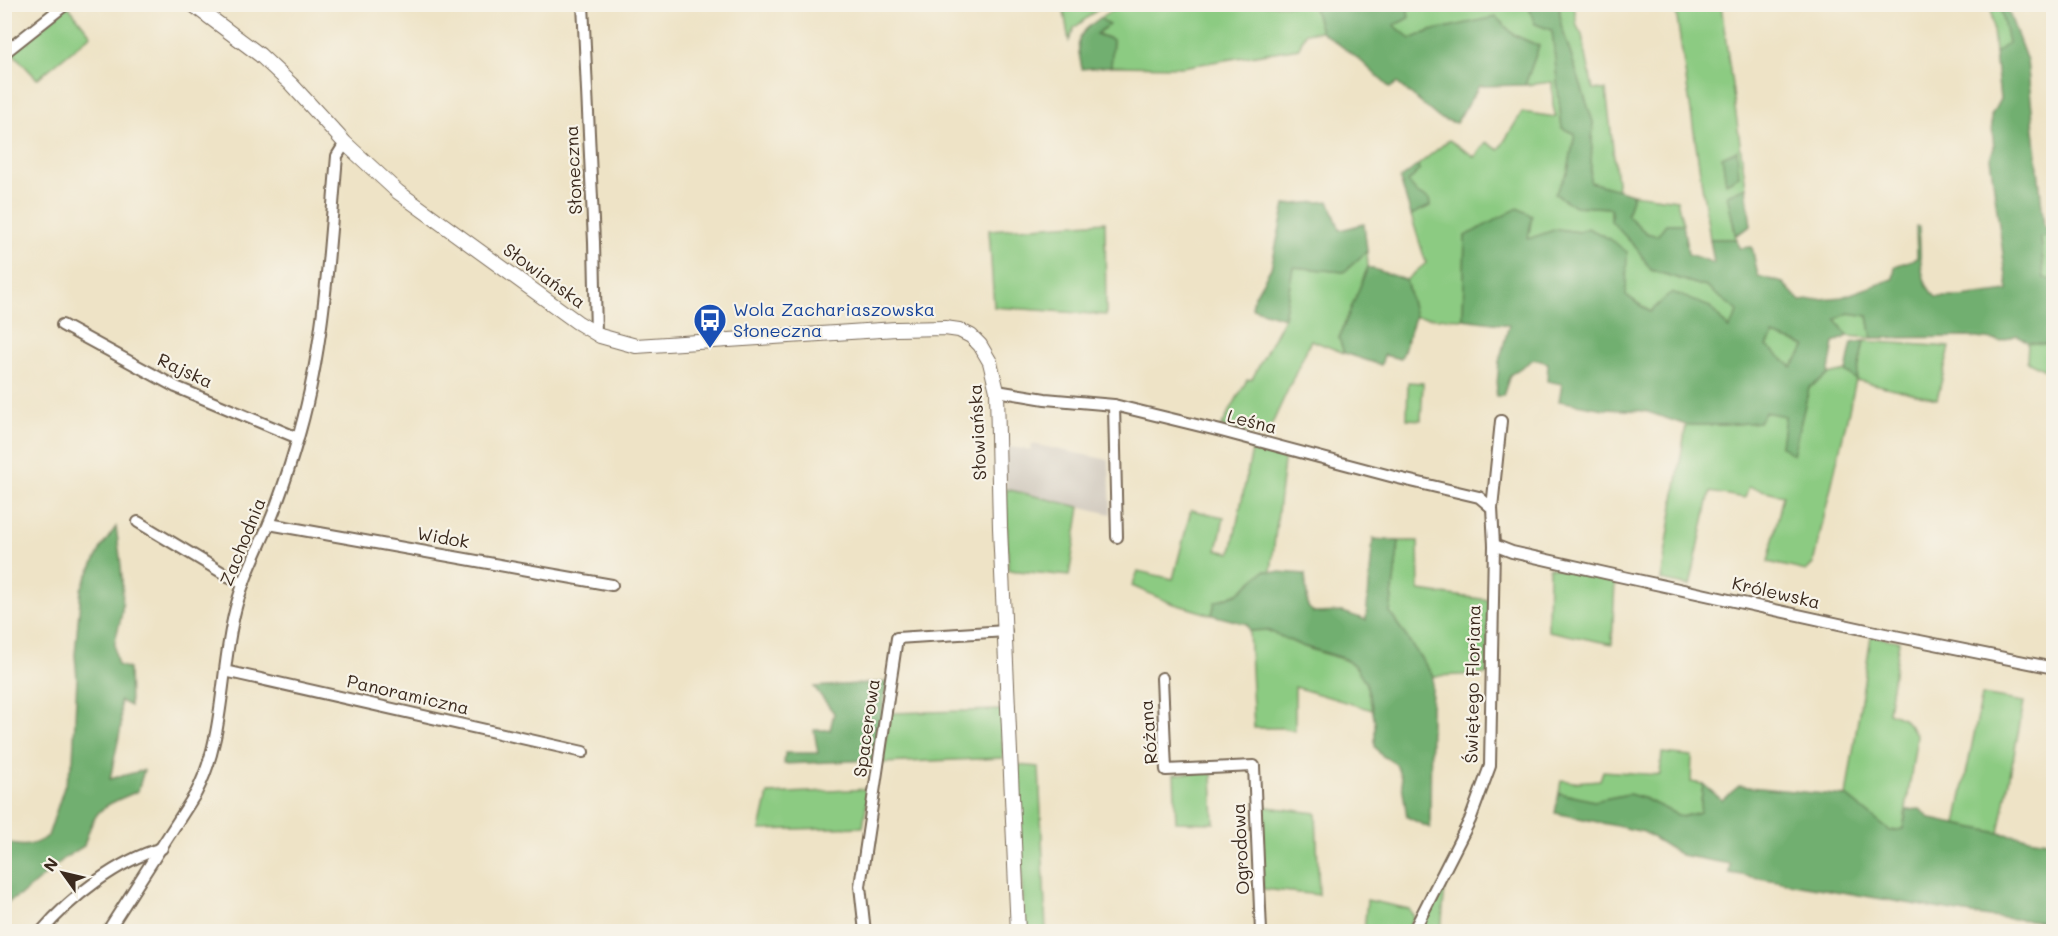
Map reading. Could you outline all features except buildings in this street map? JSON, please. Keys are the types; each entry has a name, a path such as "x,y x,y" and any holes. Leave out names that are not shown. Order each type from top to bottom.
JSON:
{"street":[{"path":"4,53 66,4"},
{"name":"Słowiańska","path":"192,4 260,55 345,143 398,192 596,334 636,346 896,328 952,329 971,336 980,345 990,362 997,391 999,507 1018,932"},
{"name":"Słoneczna","path":"583,4 596,334"},
{"name":"Zachodnia","path":"107,932 196,793 204,775 213,742 234,615 244,583 269,524 298,438 315,366 337,156 345,143"},
{"name":"Rajska","path":"62,325 176,387 298,438"},
{"name":"Leśna","path":"997,391 1045,399 1114,405 1479,497 1492,508"},
{"path":"1114,405 1117,537"},
{"name":"Świętego Floriana","path":"1413,932 1470,820 1491,766 1494,545 1492,508 1501,421"},
{"path":"138,522 228,576 244,583"},
{"name":"Widok","path":"269,524 612,585"},
{"name":"Królewska","path":"1494,545 1512,552 1586,569 2054,668"},
{"name":"Spacerowa","path":"865,932 860,886 897,638 1006,631"},
{"name":"Panoramiczna","path":"225,671 583,752"},
{"name":"Różana","path":"1162,678 1166,770 1254,766"},
{"name":"Ogrodowa","path":"1254,766 1261,932"},
{"path":"40,932 81,893 132,860 162,848"}],"shaded area":[{"path":"1032,444 1109,460 1111,514 1006,489 1002,446 1031,450"}],"green space":[{"path":"1063,4 1104,5 1074,28 1069,41"},
{"path":"1116,4 1313,5 1321,31 1305,33 1299,48 1182,67 1111,66 1113,40 1096,33 1108,25 1100,18 1113,10"},
{"path":"1313,5 1407,5 1409,18 1394,25 1411,39 1430,31 1496,17 1514,35 1539,46 1525,85 1479,86 1456,123 1439,118 1397,83 1390,88 1360,60 1321,31"},
{"path":"1407,5 1528,5 1535,24 1552,30 1562,128 1575,134 1568,171 1575,206 1611,208 1651,270 1706,287 1739,311 1730,330 1710,307 1651,312 1626,295 1579,232 1557,229 1528,240 1465,236 1463,319 1415,317 1406,280 1426,263 1411,215 1430,205 1429,199 1418,194 1407,182 1419,171 1418,165 1449,140 1475,157 1486,142 1499,150 1522,112 1556,117 1552,82 1525,85 1539,46 1514,35 1496,17 1430,31 1411,39 1394,25 1409,18"},
{"path":"1528,5 1559,5 1561,25 1593,122 1590,182 1633,194 1627,215 1646,233 1657,236 1666,224 1683,224 1688,254 1714,263 1710,239 1736,239 1739,248 1752,247 1758,276 1783,283 1800,301 1842,297 1893,279 1895,266 1917,258 1916,226 1919,227 1923,274 1930,290 1936,297 1961,297 2008,291 1990,158 1994,148 1991,116 2000,99 1995,53 2008,43 2000,5 2006,5 2027,61 2044,227 2053,229 2053,238 2041,237 2044,278 2053,280 2053,345 2028,342 2017,335 2001,341 1968,337 1872,338 1868,316 1849,313 1836,319 1847,336 1834,343 1828,375 1809,388 1793,455 1781,446 1785,416 1765,412 1759,422 1686,425 1645,411 1604,409 1559,401 1562,384 1547,381 1548,363 1534,359 1510,375 1503,396 1496,396 1499,362 1509,325 1463,319 1465,236 1518,208 1532,216 1528,239 1557,229 1579,232 1588,228 1610,239 1627,252 1626,295 1650,312 1672,292 1710,307 1729,329 1738,311 1706,287 1651,270 1637,249 1611,221 1611,208 1575,206 1555,194 1568,171 1575,134 1562,128 1552,30 1535,24","holes":["1773,335 1806,346 1792,367 1767,346"]},
{"path":"1559,5 1574,5 1593,89 1606,90 1618,190 1590,182 1593,122 1561,25"},
{"path":"1675,5 1721,5 1746,187 1728,195 1736,239 1710,239"},
{"path":"1991,5 2000,5 2009,43 1995,53"},
{"path":"68,6 91,35 37,79 12,52"},
{"path":"1100,18 1109,25 1096,34 1113,40 1111,66 1082,69 1079,39 1086,29"},
{"path":"1737,150 1739,176 1726,183 1722,157"},
{"path":"1418,165 1419,171 1408,182 1418,194 1429,199 1430,206 1411,215 1400,179"},
{"path":"1746,187 1751,226 1736,235 1727,195"},
{"path":"1633,194 1677,200 1683,224 1666,224 1657,236 1646,233 1627,215"},
{"path":"1329,201 1340,230 1364,224 1367,251 1344,272 1293,267 1284,318 1252,308 1254,297 1271,268 1285,205"},
{"path":"1105,222 1106,315 994,307 989,230"},
{"path":"2041,237 2053,238 2053,280 2044,279"},
{"path":"1367,251 1368,267 1339,338 1344,353 1311,340 1266,437 1221,427 1247,380 1252,379 1284,318 1293,267 1344,272"},
{"path":"1368,267 1406,280 1415,317 1401,359 1384,355 1381,365 1344,353 1339,338"},
{"path":"1849,313 1868,316 1872,338 1847,336 1836,319"},
{"path":"1773,335 1806,346 1792,367 1767,346"},
{"path":"1864,341 1950,347 1937,399 1856,380"},
{"path":"1864,341 1856,380 1846,371 1852,343"},
{"path":"2028,342 2053,345 2053,374 2027,361"},
{"path":"1846,371 1856,380 1813,564 1806,571 1768,562 1783,495 1749,487 1745,498 1710,492 1690,586 1661,580 1686,425 1759,422 1764,412 1786,416 1781,446 1793,454 1809,388 1828,375"},
{"path":"1408,382 1423,383 1421,420 1407,419"},
{"path":"1253,445 1285,453 1271,571 1264,571 1238,593 1215,602 1212,615 1171,603 1132,586 1138,571 1173,579 1191,510 1224,517 1217,550 1231,553"},
{"path":"1006,489 1080,507 1069,576 1008,570"},
{"path":"116,527 121,569 122,611 115,649 118,665 129,669 130,706 120,701 121,727 110,779 144,770 138,791 108,805 96,815 84,846 66,857 24,893 5,904 5,841 16,845 27,845 48,836 73,760 77,678 75,655 81,589 101,548"},
{"path":"1373,539 1399,541 1390,613 1433,676 1430,828 1407,817 1401,778 1396,764 1381,755 1375,747 1375,723 1370,697 1366,683 1356,667 1343,658 1302,646 1267,630 1249,631 1247,624 1212,615 1215,602 1238,593 1264,571 1305,574 1308,607 1314,613 1343,612 1366,620"},
{"path":"1399,541 1418,541 1419,591 1489,600 1487,674 1433,676 1390,613"},
{"path":"1549,567 1615,582 1612,644 1548,631"},
{"path":"1267,630 1302,646 1350,663 1363,678 1372,710 1295,687 1295,731 1282,728 1254,728 1249,631"},
{"path":"1871,636 1899,641 1888,712 1903,718 1917,735 1903,829 1890,831 1846,796"},
{"path":"887,682 875,760 784,764 785,753 818,753 814,730 830,730 834,713 814,687"},
{"path":"1982,695 2024,702 1999,833 1956,824"},
{"path":"1001,710 1003,758 882,763 890,713"},
{"path":"1662,753 1692,756 1691,782 1703,784 1700,812 1682,817 1643,798 1629,794 1594,801 1559,793 1561,780 1574,782 1600,780 1603,771 1660,775"},
{"path":"1017,765 1039,767 1046,931 1024,931"},
{"path":"1212,772 1214,823 1176,822 1174,774"},
{"path":"1703,784 1722,800 1739,786 1846,796 1890,831 1903,829 1907,810 1920,809 1931,819 2053,842 2053,922 1989,917 1729,873 1730,864 1681,855 1644,832 1555,813 1559,793 1594,801 1629,794 1643,798 1682,817 1700,812"},
{"path":"869,789 863,827 760,830 768,794"},
{"path":"1259,806 1316,813 1319,895 1263,889"},
{"path":"1439,886 1445,887 1441,931 1418,932"},
{"path":"1367,900 1409,909 1414,917 1406,931 1364,931"}],"place":[{"name":"Wola Zachariaszowska Słoneczna","path":"710,349"}]}
